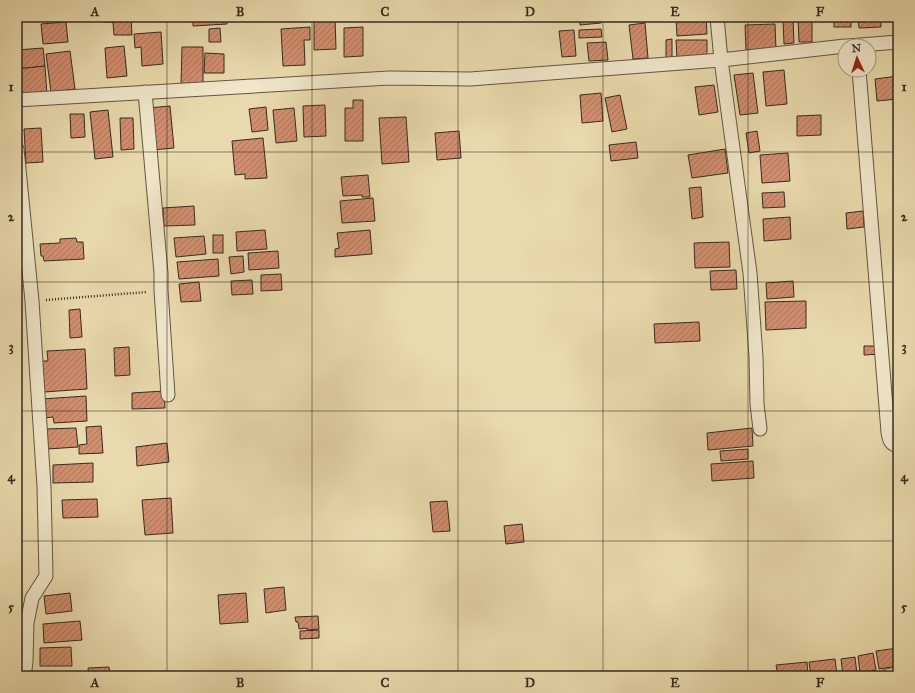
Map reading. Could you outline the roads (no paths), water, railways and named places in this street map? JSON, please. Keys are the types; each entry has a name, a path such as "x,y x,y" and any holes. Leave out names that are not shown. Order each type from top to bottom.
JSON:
{"street":[{"path":"716,17 750,273 756,357 757,404 760,429"},
{"path":"877,44 898,42"},
{"path":"17,100 389,78 470,78 721,60 837,48"},
{"path":"860,78 888,432 892,444 898,446"},
{"path":"144,92 161,273 168,395"},
{"path":"17,149 32,301 44,487 46,576 32,598 26,623 26,662 24,676"},
{"path":"887,676 898,674"}]}
